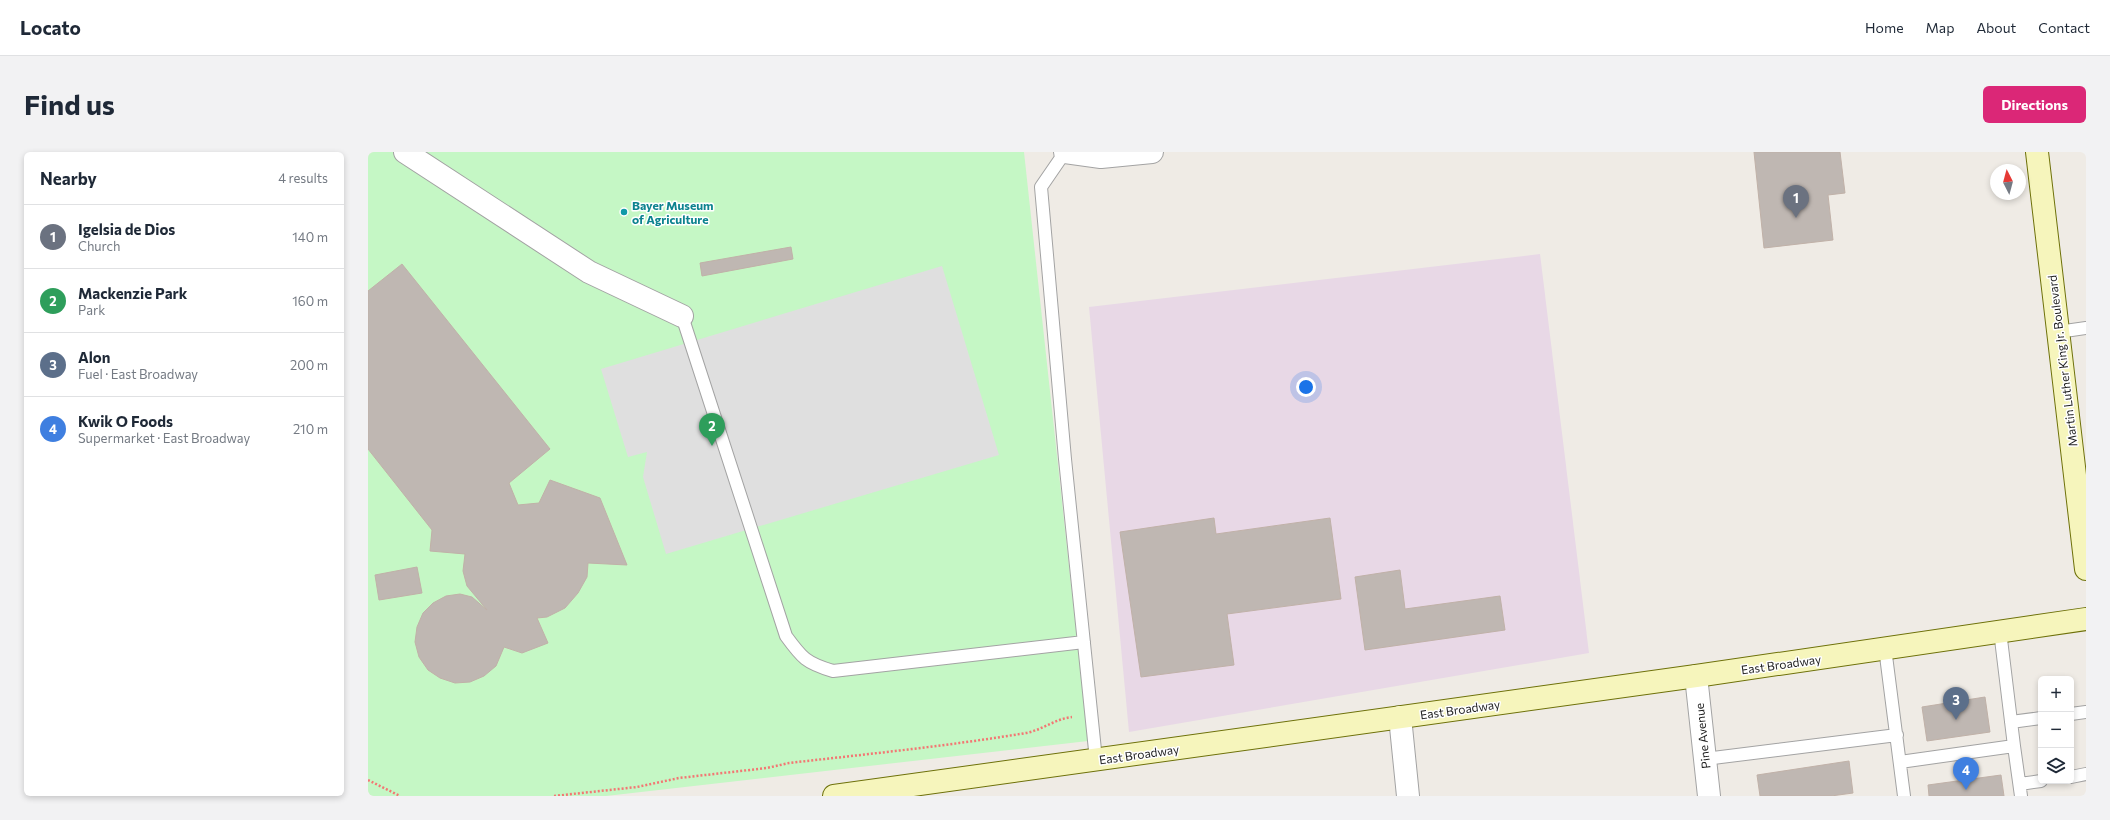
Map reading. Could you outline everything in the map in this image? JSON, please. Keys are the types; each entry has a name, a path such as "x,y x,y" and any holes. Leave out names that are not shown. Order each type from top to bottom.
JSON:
{"main road":[{"name":"Martin Luther King Jr. Boulevard","path":"2037,152 2086,569"},
{"name":"East Broadway","path":"834,796 1696,676 2086,619"}],"street":[{"path":"405,152 589,272 682,316"},
{"path":"1065,152 1101,157 1152,152"},
{"name":"Pine Avenue","path":"1696,676 1709,796"},
{"path":"1400,717 1408,796"}],"lane":[{"path":"1065,152 1041,187 1065,459 1096,760"},
{"path":"682,316 786,636 801,657 815,666 833,671 1084,642"},
{"path":"2058,332 2086,328"},
{"path":"2000,631 2021,796"},
{"path":"1886,648 1904,796"},
{"path":"2074,714 2086,712"},
{"path":"2011,722 2038,718"},
{"path":"1705,759 1897,735"},
{"path":"1900,762 2014,746"},
{"path":"2074,776 2086,774"},
{"path":"2020,784 2038,781"}],"path":[{"path":"554,796 637,787 679,778 767,768 789,763 980,740 1029,732 1064,718 1092,714"},
{"path":"368,780 400,796"}],"shaded area":[{"path":"1540,254 1589,653 1129,732 1089,307"},
{"path":"942,266 999,455 666,554 643,477 647,452 628,457 601,369"}],"green space":[{"path":"368,152 1024,152 1088,741 606,796 368,796"}],"building":[{"path":"1754,152 1840,152 1845,193 1828,195 1833,240 1764,248"},
{"path":"791,247 793,259 702,276 700,263"},
{"path":"402,264 550,449 509,483 518,505 539,503 550,480 600,498 627,565 588,563 587,577 578,593 565,608 547,617 537,618 548,643 522,653 504,647 496,666 484,676 470,682 455,683 440,678 428,670 419,657 415,642 417,627 423,613 433,603 446,596 460,594 472,597 487,610 467,586 463,571 465,554 430,551 432,530 368,449 368,291"},
{"path":"1214,518 1216,534 1330,518 1341,599 1227,614 1234,665 1141,677 1120,532"},
{"path":"417,567 422,593 379,600 375,575"},
{"path":"1400,570 1405,609 1500,596 1505,630 1365,650 1355,577"},
{"path":"1985,697 1990,732 1927,741 1922,707"},
{"path":"1849,761 1853,793 1831,796 1760,796 1757,775"},
{"path":"2001,775 2004,796 1929,796 1928,785"}],"place":[{"name":"Bayer Museum of Agriculture","path":"624,212"},
{"name":"Igelsia de Dios","path":"1796,218"},
{"name":"Mackenzie Park","path":"712,446"},
{"name":"Alon","path":"1956,720"},
{"name":"Kwik O Foods","path":"1966,790"}]}
